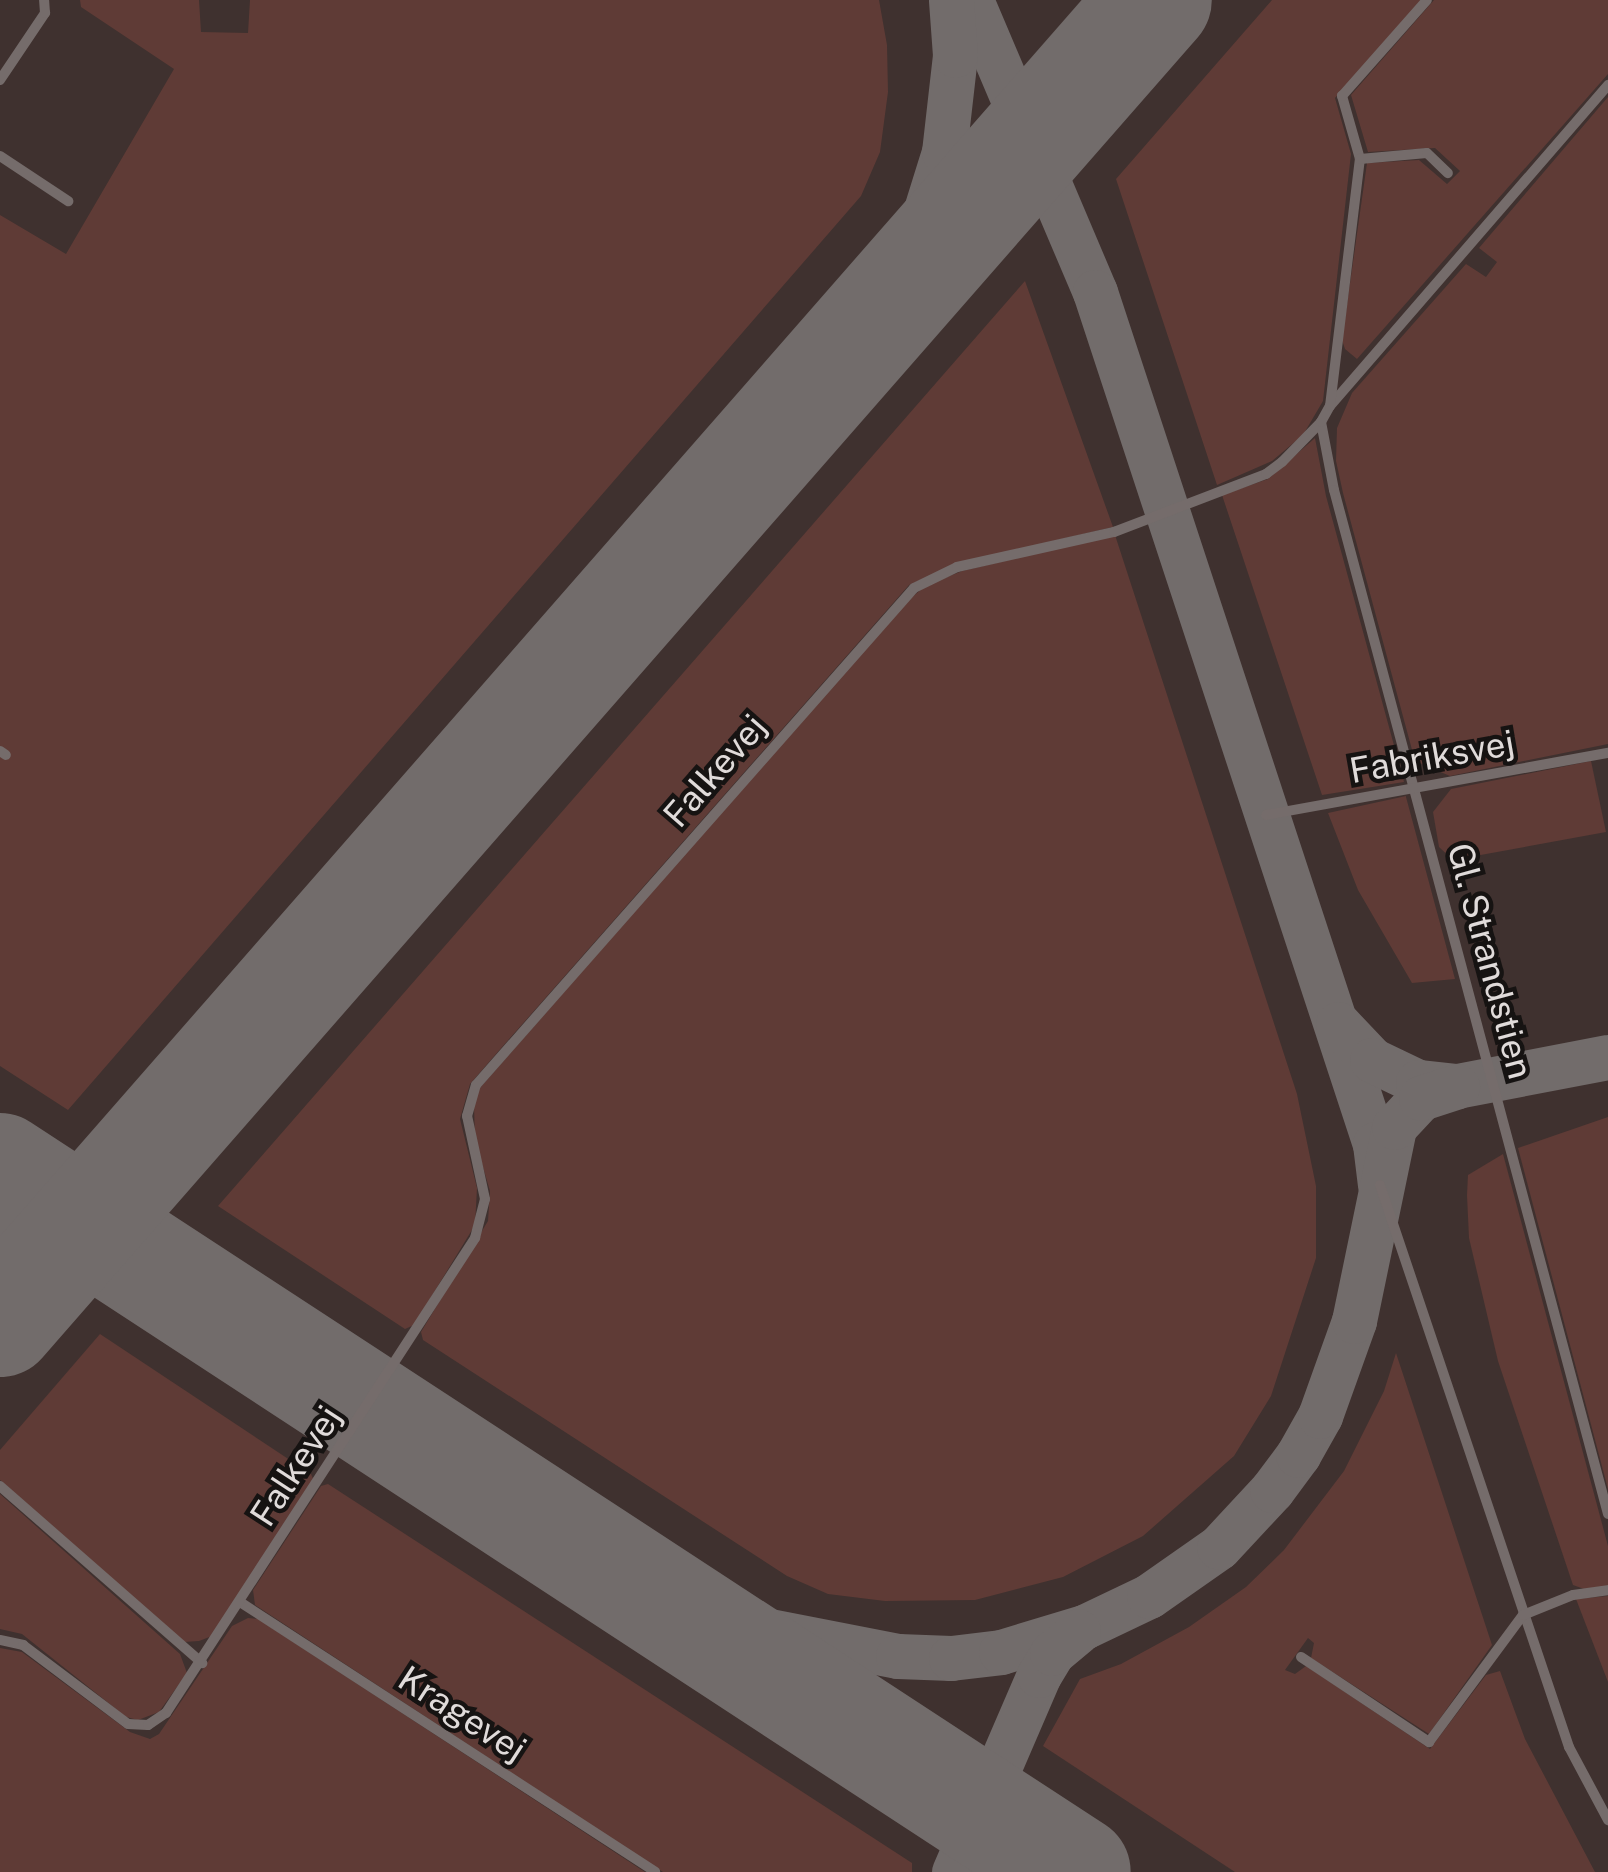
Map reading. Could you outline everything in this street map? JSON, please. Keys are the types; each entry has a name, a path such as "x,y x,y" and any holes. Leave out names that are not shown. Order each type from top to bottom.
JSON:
{"lane":[{"path":"0,80 45,13 44,0"},
{"name":"Falkevej","path":"202,1663 475,1238 485,1198 467,1116 476,1085 894,609 921,582 944,572 1114,532 1266,474 1321,422 1330,406 1360,159 1342,96 1427,0"},
{"path":"1330,406 1608,86"},
{"path":"1360,159 1427,153 1448,173"},
{"path":"0,156 68,201"},
{"name":"Gl. Strandstien","path":"1321,422 1334,490 1608,1514"},
{"name":"Fabriksvej","path":"1266,815 1608,752"},
{"path":"1380,1185 1569,1748 1608,1820"},
{"path":"0,1486 202,1663 166,1713 148,1725 138,1726 23,1644 0,1640"},
{"path":"1301,1657 1430,1742 1523,1615 1573,1595 1608,1590"},
{"name":"Kragevej","path":"240,1602 654,1872"}],"shaded area":[{"path":"0,0 1608,0 1608,1872 0,1872"},
{"path":"80,0 199,0 201,32 248,33 250,0 879,0 887,45 888,92 880,152 861,196 68,1110 0,1066 0,215 66,254 174,69 81,7"},
{"path":"1272,0 1422,0 1335,98 1351,154 1323,401 1303,435 1272,461 1217,485 1116,179"},
{"path":"1434,0 1608,0 1608,74 1357,359 1345,349 1342,340 1367,163 1419,160 1447,184 1460,171 1435,148 1368,152 1351,95"},
{"path":"1608,97 1608,744 1450,776 1415,761 1343,493 1336,461 1337,428 1352,393 1466,264 1486,277 1497,262 1479,248"},
{"path":"1025,281 1113,527 960,563 909,585 496,1054 470,1084 460,1119 477,1188 475,1225 414,1325 405,1329 218,1206"},
{"path":"1315,438 1326,496 1404,782 1322,795 1222,495 1268,479"},
{"path":"1115,535 1297,1094 1316,1186 1316,1258 1271,1396 1234,1456 1143,1536 1063,1577 975,1600 885,1601 828,1594 787,1576 423,1340 421,1332 488,1221 490,1191 475,1140 474,1105 479,1089 903,605 925,586 962,571"},
{"path":"1591,761 1606,832 1453,860 1439,847 1433,812 1451,789"},
{"path":"1406,796 1455,979 1412,983 1358,890 1328,813"},
{"path":"1608,1117 1608,1489 1518,1148"},
{"path":"1503,1154 1608,1546 1608,1586 1584,1589 1573,1585 1498,1361 1469,1238 1467,1195 1468,1175"},
{"path":"100,1334 311,1474 314,1481 212,1636 199,1641 184,1642 0,1480 0,1450"},
{"path":"1396,1353 1492,1645 1429,1734 1311,1658 1314,1643 1308,1638 1285,1670 1295,1674 1306,1666 1430,1749 1486,1675 1500,1671 1525,1739 1595,1872 1235,1872 1043,1746 1080,1679 1121,1664 1189,1627 1246,1587 1284,1550 1344,1471 1384,1391"},
{"path":"328,1484 912,1863 912,1872 663,1872 255,1605 253,1590 321,1486"},
{"path":"0,1494 180,1654 187,1673 159,1712 138,1720 126,1717 22,1634 0,1629"},
{"path":"1608,1596 1608,1682 1576,1599"},
{"path":"248,1618 258,1619 645,1872 0,1872 0,1648 22,1652 130,1732 150,1739 159,1734 232,1626"}],"taxiway":[{"path":"867,330 915,245 944,152 955,55 951,0"},
{"path":"971,0 1095,292 1375,1144 1380,1185"},
{"path":"1338,1024 1372,1060 1418,1082 1457,1086 1608,1057"},
{"path":"615,1570 754,1628 898,1656 951,1658 1001,1652 1084,1627 1149,1596 1219,1547 1272,1490 1298,1455 1320,1416 1354,1321 1394,1127 1421,1098 1457,1086"},
{"path":"954,1872 1039,1675 1052,1653 1078,1631"}],"runway":[{"path":"0,1321 1156,0"},
{"path":"0,1169 1075,1872"}]}
